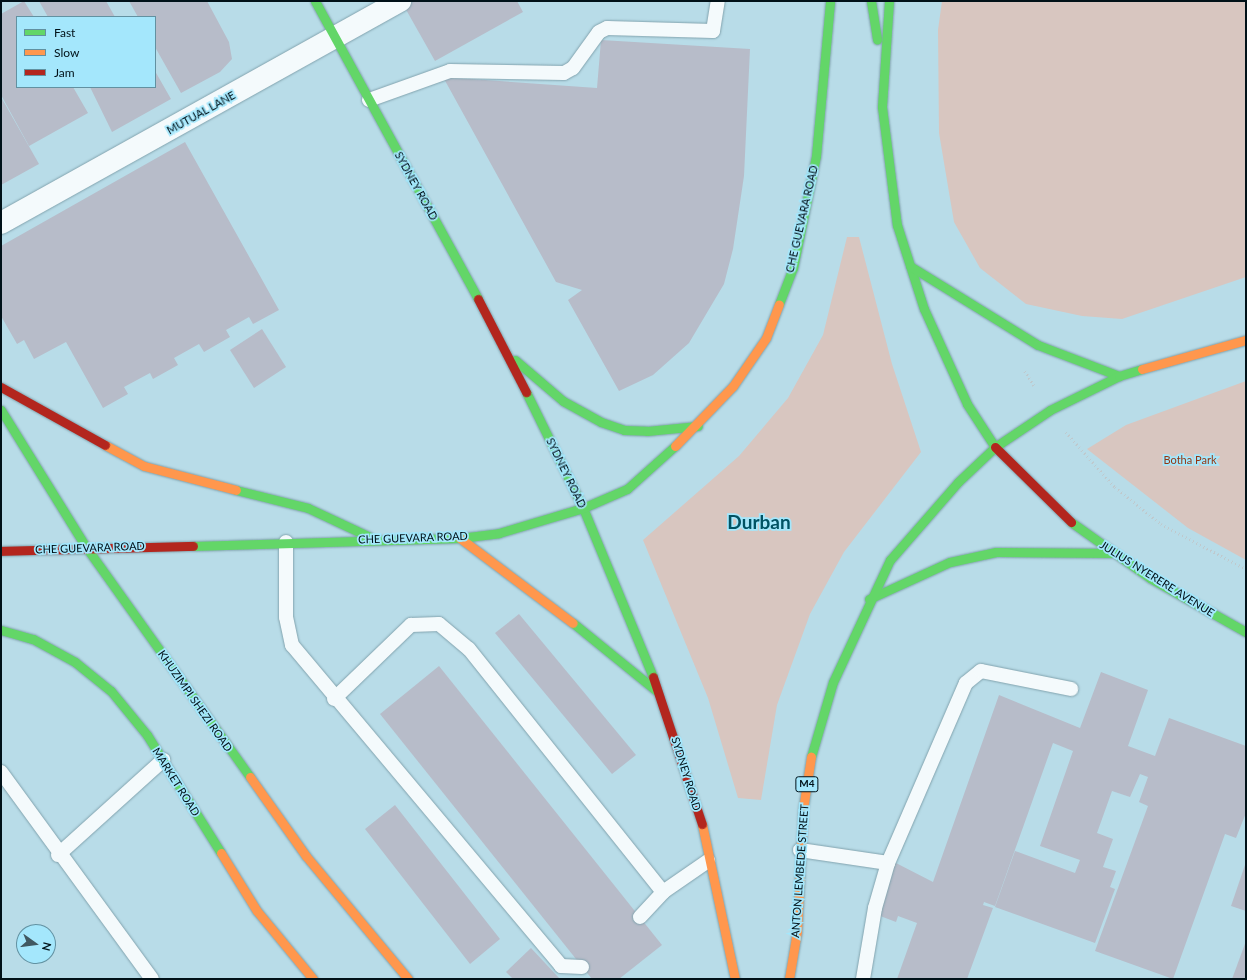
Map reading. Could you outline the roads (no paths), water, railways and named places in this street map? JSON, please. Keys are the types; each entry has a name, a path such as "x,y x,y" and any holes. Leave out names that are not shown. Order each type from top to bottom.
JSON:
{"main road":[{"name":"SYDNEY ROAD","path":"315,1 508,354 583,508 660,694 704,832 708,861 735,979"},
{"name":"CHE GUEVARA ROAD","path":"1,551 86,547 460,538 499,533 583,508 626,489 698,426 733,386 766,338 793,268 816,156 830,1"},
{"path":"871,1 882,66"},
{"name":"JULIUS NYERERE AVENUE","path":"889,1 882,66 889,182 910,266 953,380 996,447 1061,515 1113,553 1246,632"},
{"path":"910,266 1038,345 1119,376"},
{"name":"ANTON LEMBEDE STREET","path":"789,979 797,932 800,850 813,748 833,682 869,599 890,560 935,505 996,447 1050,410 1119,376 1246,340"},
{"path":"508,354 563,401 602,422 624,430 648,431 698,426"},
{"path":"1,387 144,466 308,508 374,539"},
{"name":"KHUZIMPI SHEZI ROAD","path":"1,410 86,547 306,856 408,979"},
{"path":"460,538 529,588 660,694"},
{"path":"869,599 950,562 996,552 1113,553"},
{"name":"MARKET ROAD","path":"1,630 33,639 87,672 111,691 162,760 257,911 313,979"}],"street":[{"name":"MUTUAL LANE","path":"1,223 400,1"}],"lane":[{"path":"369,100 450,71 564,73 573,68 599,32 607,28 713,32 718,1"},
{"path":"286,542 286,617 292,645 334,699 561,966 582,966"},
{"path":"334,699 411,625 439,624 469,649 663,892"},
{"path":"863,979 875,908 888,863 961,692 975,674 989,672 1071,689"},
{"path":"58,855 162,760"},
{"path":"1,772 58,855 152,979"},
{"path":"800,850 888,863"},
{"path":"640,918 663,892 708,861"}],"district":[{"name":"Durban","path":"759,522"}],"park label":[{"name":"Botha Park","path":"1190,460"}]}
